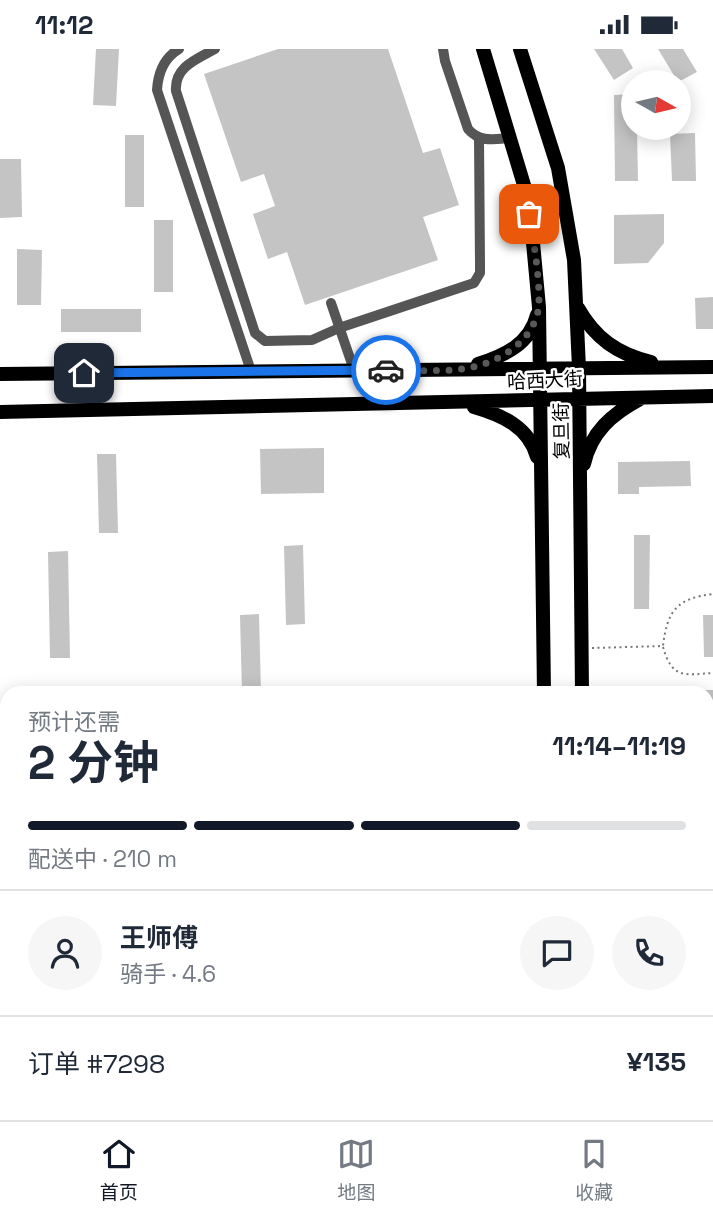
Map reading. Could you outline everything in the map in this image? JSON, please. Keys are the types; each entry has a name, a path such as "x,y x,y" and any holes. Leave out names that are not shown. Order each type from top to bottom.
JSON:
{"main road":[{"name":"复旦街","path":"483,49 527,195 539,307 544,686"},
{"name":"复旦街","path":"520,49 558,168 568,219 579,368 582,686"},
{"path":"576,304 595,333 611,348 625,355 669,367"},
{"path":"463,369 497,358 524,340 534,326 539,307"},
{"name":"哈西大街","path":"0,374 713,367"},
{"name":"哈西大街","path":"0,412 713,396"},
{"path":"581,479 586,456 604,424 620,410 644,397"},
{"path":"459,403 496,414 521,430 532,443 540,469"}],"street":[{"path":"179,49 166,59 157,78 157,90 251,371"},
{"path":"215,49 180,72 175,82 176,91 255,333 265,341 312,340 339,328 467,286 478,279 481,222 479,138"},
{"path":"443,49 468,129 479,138 511,138"},
{"path":"331,303 354,370"}],"path":[{"path":"713,594 687,599 672,612 667,622 663,646 671,668 677,673 713,673"},
{"path":"582,649 663,646"}],"building":[{"path":"96,49 119,49 116,106 93,105"},
{"path":"278,49 388,49 423,153 440,148 459,205 423,217 438,260 305,305 287,252 268,259 253,214 275,206 264,174 241,182 204,74"},
{"path":"594,49 622,49 633,68 621,70 621,76 614,80"},
{"path":"658,49 683,49 697,72 691,75 691,70 671,70"},
{"path":"614,95 621,95 621,140 637,140 638,181 615,181"},
{"path":"691,133 695,133 696,181 672,181 670,140 691,140"},
{"path":"125,135 144,135 144,207 125,207"},
{"path":"0,159 21,159 22,217 0,218"},
{"path":"664,214 664,243 648,263 614,264 614,215"},
{"path":"154,220 173,220 173,292 154,292"},
{"path":"17,249 42,250 41,305 17,305"},
{"path":"713,297 713,329 696,329 695,298"},
{"path":"61,309 141,309 141,332 61,332"},
{"path":"324,448 324,493 261,494 260,449"},
{"path":"97,454 116,454 118,533 99,533"},
{"path":"690,461 691,486 639,487 639,494 618,494 618,462"},
{"path":"634,535 650,535 649,609 634,609"},
{"path":"303,545 305,624 286,625 284,546"},
{"path":"68,551 70,658 50,658 48,552"},
{"path":"259,614 261,686 242,686 240,615"},
{"path":"703,615 713,615 713,657 704,657"}],"way so far":[{"path":"386,370 463,369 497,358 524,340 534,326 539,307 529,214"}],"route":[{"path":"84,373 386,370"}]}
